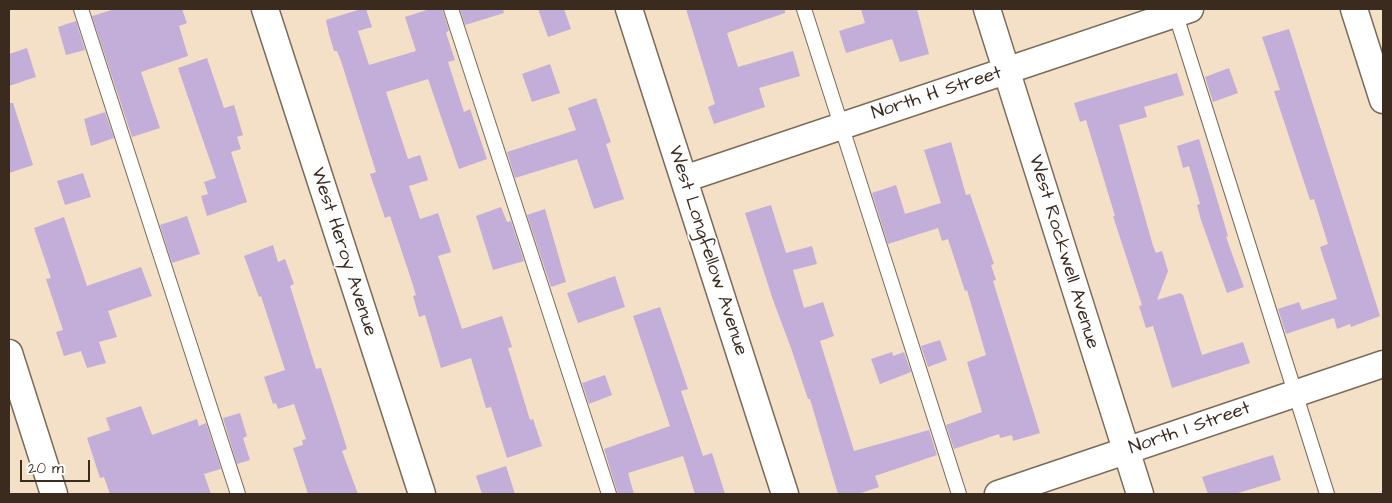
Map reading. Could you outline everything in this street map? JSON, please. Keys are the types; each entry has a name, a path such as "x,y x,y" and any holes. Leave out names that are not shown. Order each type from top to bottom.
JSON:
{"street":[{"name":"West Heroy Avenue","path":"265,9 422,494"},
{"name":"West Longfellow Avenue","path":"629,9 784,494"},
{"name":"West Rockwell Avenue","path":"987,9 1140,494"},
{"path":"1354,9 1383,100"},
{"name":"North H Street","path":"684,179 1006,71 1179,10"},
{"path":"9,353 54,494"},
{"name":"North I Street","path":"998,494 1383,364"}],"lane":[{"path":"81,9 238,494"},
{"path":"451,9 609,494"},
{"path":"804,9 959,494"},
{"path":"1179,10 1327,494"}],"building":[{"path":"115,9 182,9 187,23 179,26 188,56 141,72 160,128 132,137 92,16"},
{"path":"366,9 372,27 358,31 369,65 416,51 405,17 430,9 442,9 449,30 446,33 455,60 448,62 464,112 470,109 487,159 459,169 428,79 386,92 408,159 420,155 428,180 409,186 420,219 438,213 451,252 438,256 462,329 502,316 512,347 508,348 530,420 533,419 542,446 507,458 491,407 486,408 471,358 441,368 425,315 419,317 413,296 416,295 390,216 385,218 370,174 376,172 341,61 337,51 334,51 326,20"},
{"path":"460,9 503,9 504,13 465,25"},
{"path":"538,9 564,9 571,29 548,37"},
{"path":"686,9 785,9 785,13 727,33 738,67 793,51 800,76 759,88 765,107 714,124 708,107 715,104"},
{"path":"861,9 917,9 929,54 900,62 892,39 846,53 839,31 865,23"},
{"path":"76,21 85,50 66,55 58,27"},
{"path":"1289,29 1380,316 1351,327 1350,324 1337,329 1334,318 1286,334 1278,309 1299,302 1302,310 1337,299 1320,247 1328,244 1314,199 1310,200 1274,91 1280,90 1262,37"},
{"path":"27,48 36,77 9,86 9,54"},
{"path":"207,58 224,108 234,105 243,135 237,137 241,149 231,152 247,202 207,216 201,196 208,194 204,182 216,178 178,68"},
{"path":"550,64 560,93 532,102 522,74"},
{"path":"1229,68 1238,93 1213,102 1205,77"},
{"path":"1177,73 1184,95 1144,107 1147,117 1119,125 1153,246 1156,253 1162,251 1168,271 1157,300 1180,293 1183,295 1202,355 1243,342 1250,363 1172,388 1153,326 1146,328 1139,306 1142,305 1113,216 1115,216 1086,120 1080,122 1074,103"},
{"path":"596,98 611,142 606,144 624,199 594,209 577,159 515,178 507,152 576,130 568,108"},
{"path":"9,103 13,103 33,165 9,173"},
{"path":"105,112 114,138 91,146 84,119"},
{"path":"1199,139 1228,236 1226,237 1244,287 1227,293 1201,220 1197,205 1200,204 1189,166 1183,168 1177,146"},
{"path":"951,142 966,195 970,194 994,264 991,265 996,280 993,281 1040,433 1013,441 1012,435 1000,438 999,434 954,449 946,425 982,412 967,362 986,355 967,290 965,291 948,239 942,241 938,228 888,244 872,193 896,185 905,214 941,203 924,150"},
{"path":"83,173 91,197 65,205 57,181"},
{"path":"771,205 786,253 812,246 817,264 793,270 804,308 823,302 834,336 820,341 854,451 929,430 937,455 875,476 879,487 858,494 838,494 810,399 808,399 773,300 745,213"},
{"path":"501,207 507,222 511,221 524,261 493,270 476,216"},
{"path":"545,209 566,282 551,287 527,215"},
{"path":"187,216 200,254 172,263 160,225"},
{"path":"64,217 87,286 141,267 152,296 108,311 117,337 99,342 106,363 87,368 81,351 64,356 56,332 63,330 46,279 51,278 34,228"},
{"path":"273,245 278,262 285,259 294,284 290,286 316,369 321,368 347,449 342,451 358,494 308,494 293,448 303,445 302,440 306,439 294,404 278,409 276,403 273,404 264,377 285,370 261,296 259,297 244,256"},
{"path":"615,276 625,307 578,323 567,293"},
{"path":"660,307 688,389 681,391 703,456 712,453 725,494 695,494 683,456 628,473 634,494 618,494 604,449 670,426 633,316"},
{"path":"940,340 947,360 928,367 921,346"},
{"path":"892,352 893,356 904,352 911,372 880,384 871,359"},
{"path":"605,375 612,395 589,404 582,383"},
{"path":"141,406 152,435 197,419 199,426 206,423 221,469 204,474 211,494 110,494 104,477 100,478 87,438 110,430 106,418"},
{"path":"240,413 247,436 243,438 250,460 237,464 223,418"},
{"path":"1273,455 1281,480 1235,494 1208,494 1202,477"},
{"path":"506,466 515,494 482,494 476,476"}]}
